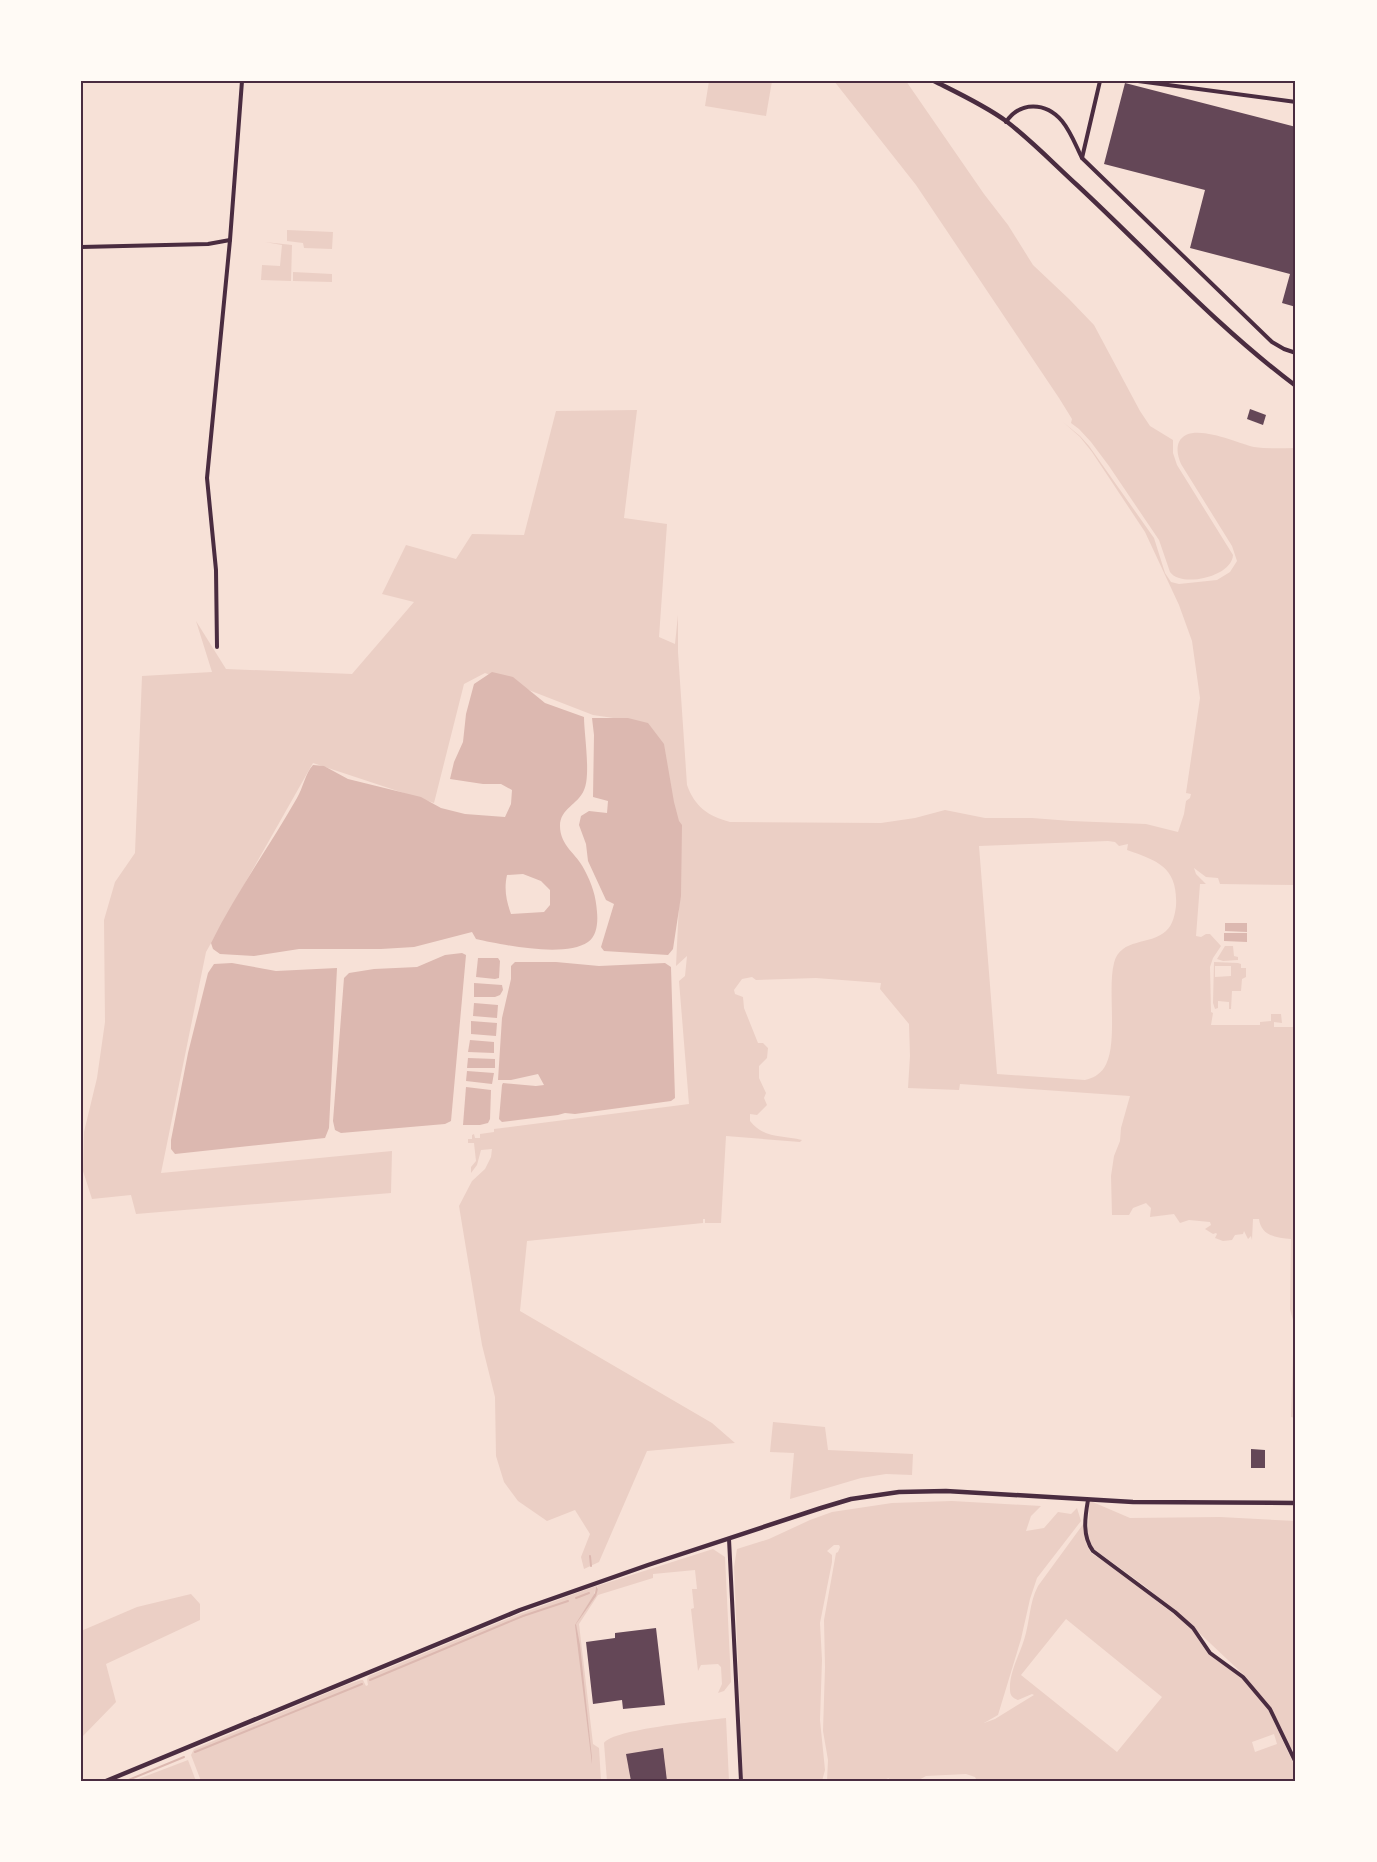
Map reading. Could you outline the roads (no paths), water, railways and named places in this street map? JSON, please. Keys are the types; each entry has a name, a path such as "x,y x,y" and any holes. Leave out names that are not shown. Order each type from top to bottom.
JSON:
{"main road":[{"path":"934,81 1006,122 1096,203 1245,344 1296,386"},
{"path":"106,1781 477,1626 583,1586 851,1499 900,1492 946,1491 1088,1500 1296,1503"}],"street":[{"path":"217,647 216,570 207,478 230,240 242,81"},
{"path":"1082,158 1101,81"},
{"path":"1138,81 1296,102"},
{"path":"1006,122 1013,113 1021,108 1034,106 1058,116 1066,126 1082,158 1272,342 1296,353"},
{"path":"81,247 208,244 230,240"},
{"path":"1088,1500 1086,1532 1088,1543 1093,1551 1175,1612 1193,1628 1210,1653 1244,1677 1270,1709 1294,1750 1296,1762"},
{"path":"729,1539 741,1781"}],"waterway":[{"path":"590,1556 591,1566"},
{"path":"576,1598 589,1593"},
{"path":"370,1680 523,1616 568,1601"},
{"path":"195,1752 362,1684"},
{"path":"126,1781 184,1757"}]}
